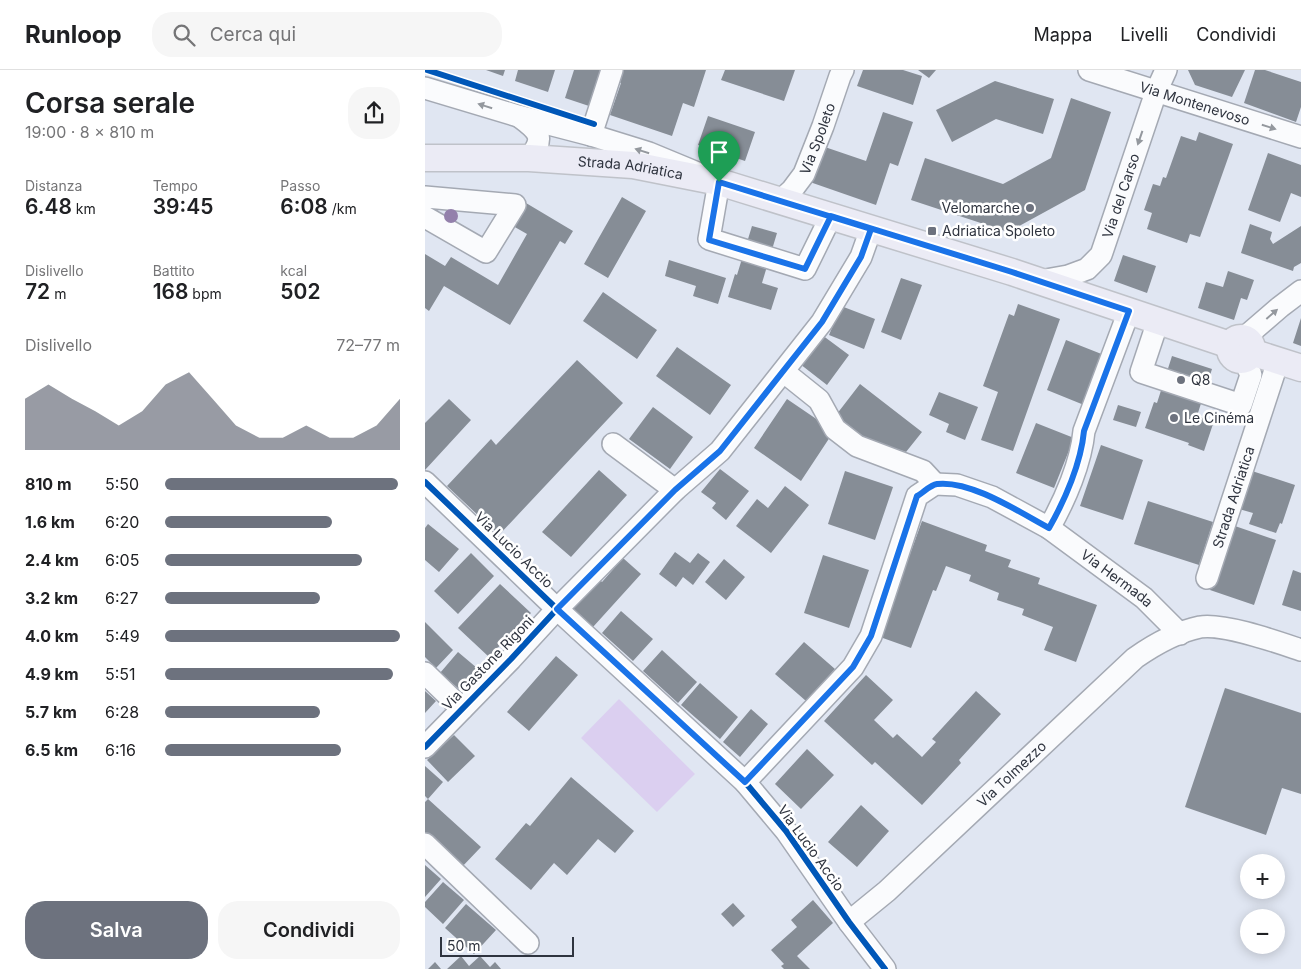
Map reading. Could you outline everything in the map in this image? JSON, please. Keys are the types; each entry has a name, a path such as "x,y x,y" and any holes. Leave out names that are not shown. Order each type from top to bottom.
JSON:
{"main road":[{"name":"Strada Adriatica","path":"425,158 529,158 633,165 719,182 1038,281 1289,365"}],"street":[{"path":"591,134 612,70"},
{"name":"Via Spoleto","path":"780,201 792,190 804,174 843,70"},
{"name":"Via Montenevoso","path":"1089,70 1301,137"},
{"name":"Via del Carso","path":"1038,281 1068,276 1087,269 1101,255 1156,92 1166,70"},
{"path":"425,88 518,116 591,134 649,153 719,182 709,240 805,269 831,216"},
{"path":"518,116 534,127 539,136 536,149 529,158"},
{"path":"425,197 515,205 486,252 425,217"},
{"name":"Via Gastone Rigoni","path":"425,747 557,609 675,490 720,451 822,322 861,257 871,229"},
{"path":"1158,321 1141,372 1241,405 1251,375 1242,349 1280,307 1301,291"},
{"path":"1049,528 1060,510 1082,449 1084,431 1129,311"},
{"name":"Strada Adriatica","path":"1207,578 1289,365"},
{"path":"745,782 853,667 871,636 917,496 935,484 923,471 857,446 835,428 819,400 784,372"},
{"path":"613,444 675,490"},
{"name":"Via Lucio Accio","path":"425,482 557,609 745,782 786,832 849,922 885,969"},
{"name":"Via Hermada","path":"935,484 957,485 992,497 1049,528 1144,598 1180,634"},
{"path":"1180,634 1202,627 1221,628 1245,633 1301,650"},
{"name":"Via Tolmezzo","path":"849,922 887,891 1135,658 1158,642 1180,634"},
{"path":"425,673 462,709"},
{"path":"425,844 528,943"}],"shaded area":[{"path":"619,699 695,774 657,812 581,738"}],"building":[{"path":"486,70 505,70 503,76"},
{"path":"518,70 555,70 548,92 515,81"},
{"path":"574,70 609,70 598,109 565,98"},
{"path":"615,70 706,70 694,107 683,103 672,136 610,115 621,83 612,79"},
{"path":"725,70 795,70 784,101 721,80"},
{"path":"863,70 903,70 922,76 913,105 857,86"},
{"path":"918,70 936,70 929,78"},
{"path":"1188,70 1245,70 1232,97 1195,85"},
{"path":"1255,70 1265,70 1301,82 1301,107 1296,122 1244,103"},
{"path":"995,81 1054,99 1043,134 996,119 952,142 936,110"},
{"path":"1071,98 1111,112 1085,190 1008,232 911,200 925,158 1003,184 1051,158"},
{"path":"883,112 913,122 898,166 890,163 876,205 807,181 819,145 866,161"},
{"path":"708,116 755,132 745,161 698,145"},
{"path":"1199,132 1233,144 1200,237 1190,234 1187,243 1147,229 1152,213 1144,210 1153,184 1160,186 1163,177 1166,178 1181,136 1196,141"},
{"path":"1268,153 1301,165 1301,197 1291,193 1280,222 1248,210"},
{"path":"622,197 646,211 608,278 584,264"},
{"path":"526,203 573,231 565,244 560,241 510,325 444,286 429,311 425,308 425,254 445,266 451,257 498,285 527,234 513,226"},
{"path":"1250,224 1272,232 1270,239 1273,244 1301,226 1301,263 1294,267 1293,271 1241,253"},
{"path":"752,226 777,233 762,283 778,288 771,310 728,297"},
{"path":"1123,255 1156,266 1147,293 1114,281"},
{"path":"669,260 726,278 718,304 693,296 696,286 665,276"},
{"path":"1228,271 1254,280 1247,300 1241,298 1234,320 1198,308 1206,282 1223,287"},
{"path":"901,278 922,285 901,340 881,332"},
{"path":"603,292 657,330 637,359 583,321"},
{"path":"1018,304 1060,319 1013,451 981,440 998,392 983,386 1009,314 1014,316"},
{"path":"841,306 875,319 864,349 829,335"},
{"path":"1301,318 1301,346 1293,343"},
{"path":"822,335 849,355 827,385 800,364"},
{"path":"1066,340 1104,355 1084,405 1047,390"},
{"path":"677,347 731,385 710,415 656,376"},
{"path":"1172,356 1212,369 1197,416 1214,421 1204,451 1188,445 1189,443 1145,428 1154,402 1157,403"},
{"path":"577,360 623,403 499,535 447,486 491,439 496,445"},
{"path":"860,384 922,432 906,452 851,434 833,419"},
{"path":"939,392 978,407 965,440 946,432 949,424 929,415"},
{"path":"449,399 471,420 425,470 425,423"},
{"path":"787,399 834,431 801,481 754,448"},
{"path":"1118,405 1141,412 1136,427 1113,420"},
{"path":"653,407 693,437 670,469 629,439"},
{"path":"1036,423 1074,438 1054,488 1016,473"},
{"path":"1101,445 1143,460 1123,520 1080,506"},
{"path":"720,469 749,491 726,520 712,508 716,503 701,492"},
{"path":"599,470 627,495 571,557 542,532"},
{"path":"845,471 893,487 875,540 828,524"},
{"path":"1252,471 1295,485 1282,524 1280,523 1276,533 1249,524 1253,513 1239,509"},
{"path":"785,486 809,505 771,553 736,526 757,499 768,508"},
{"path":"1148,501 1213,522 1199,565 1134,544"},
{"path":"922,521 987,545 985,551 1011,560 1008,567 1040,578 1038,584 1097,605 1076,662 1044,650 1053,627 1022,615 1024,609 997,600 999,593 969,581 971,575 946,566 936,591 933,590 911,648 880,637"},
{"path":"428,524 459,549 439,572 425,560 425,528"},
{"path":"1232,525 1276,540 1254,605 1210,590"},
{"path":"675,552 690,563 698,553 710,562 693,585 683,577 676,587 659,574"},
{"path":"471,553 494,576 458,614 434,591"},
{"path":"823,555 869,570 849,628 804,613"},
{"path":"623,558 641,574 593,627 571,608 598,578 602,582"},
{"path":"724,559 745,577 726,600 705,582"},
{"path":"1293,570 1301,573 1301,611 1282,605"},
{"path":"500,584 531,613 489,657 458,628"},
{"path":"621,611 653,639 633,661 602,633"},
{"path":"425,622 453,650 436,668 425,657"},
{"path":"804,642 835,669 806,701 775,674"},
{"path":"662,650 697,682 678,703 643,671"},
{"path":"458,652 477,668 459,689 440,673"},
{"path":"556,656 578,675 529,731 507,712"},
{"path":"866,675 893,700 874,720 893,738 897,734 922,757 936,742 932,739 976,691 1001,714 959,760 961,763 922,805 875,762 872,765 824,721"},
{"path":"700,683 738,717 720,739 681,705"},
{"path":"1225,688 1301,713 1301,794 1282,788 1266,835 1185,807"},
{"path":"425,691 436,701 425,713"},
{"path":"751,709 768,724 740,757 723,742"},
{"path":"454,735 475,756 448,782 427,760"},
{"path":"807,749 834,775 801,809 775,784"},
{"path":"425,766 443,782 428,799 425,796"},
{"path":"571,777 634,831 615,853 598,839 567,875 554,863 531,890 495,859 526,823 530,826"},
{"path":"428,799 481,847 460,869 425,838 425,802"},
{"path":"861,805 889,831 857,867 828,842"},
{"path":"425,865 441,879 425,897"},
{"path":"443,882 464,900 443,924 425,907 425,902"},
{"path":"813,900 833,923 797,956 810,969 784,969 781,966 784,964 771,950 797,927 791,920"},
{"path":"733,903 745,916 733,927 721,914"},
{"path":"466,904 496,930 474,954 445,928"},
{"path":"461,956 469,966 480,956 490,967 495,962 501,969 447,969"},
{"path":"435,962 441,969 428,969"}],"cycle path":[{"path":"427,70 594,124"},
{"path":"425,747 557,609 675,490 720,451 822,322 861,257 871,229"},
{"path":"425,482 557,609 745,782 786,831 849,922 885,969"}],"place":[{"name":"Velomarche","path":"1030,208"},
{"name":"Adriatica Spoleto","path":"932,231"},
{"name":"Q8","path":"1181,380"},
{"name":"Le Cinéma","path":"1174,418"}],"route":[{"path":"719,182 709,240 805,269 831,216 1012,272 1129,311 1084,431 1082,449 1060,510 1049,528 992,497 957,485 935,484 917,496 871,636 853,667 745,782 557,609 675,490 720,451 822,322 861,257 871,229 831,216 719,182"}]}
